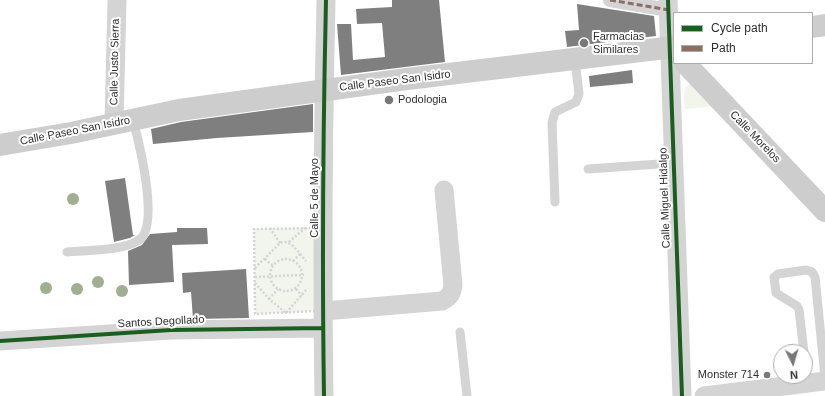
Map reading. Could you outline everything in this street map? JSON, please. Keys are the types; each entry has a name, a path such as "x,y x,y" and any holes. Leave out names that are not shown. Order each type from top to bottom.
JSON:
{"main road":[{"path":"813,27 825,25"},
{"name":"Calle Paseo San Isidro","path":"0,145 179,110 324,90 575,60 673,52"},
{"name":"Calle Morelos","path":"687,64 825,211"}],"street":[{"name":"Calle Justo Sierra","path":"116,0 123,122"},
{"name":"Calle 5 de Mayo","path":"324,396 324,90 326,0"},
{"path":"610,0 668,5"},
{"name":"Calle Miguel Hidalgo","path":"668,5 673,34"},
{"name":"Calle Miguel Hidalgo","path":"676,64 673,163 682,396"},
{"name":"Santos Degollado","path":"0,341 323,320 442,301 448,298 452,292 453,285 444,190"},
{"path":"704,396 816,382"}],"lane":[{"path":"555,202 552,123 555,112 576,102 579,94 575,60"},
{"path":"68,252 126,247 140,240 149,221 147,184 123,122"},
{"path":"588,169 673,163"},
{"path":"803,344 800,310 797,306 776,294 774,276 778,274 806,270 812,272 814,277 825,378"},
{"path":"460,332 467,396"}],"path":[{"path":"270,228 280,243"},
{"path":"270,228 317,228 316,311 255,314 254,229 270,228"},
{"path":"289,242 305,228"},
{"path":"254,269 280,243 284,241 289,242 308,263"},
{"path":"293,261 300,254"},
{"path":"265,258 274,266"},
{"path":"286,259 293,261 299,266 302,280 296,289 286,291 278,289 272,283 270,272 281,260 286,259"},
{"path":"312,267 316,273"},
{"path":"254,277 316,273"},
{"path":"311,284 316,279"},
{"path":"255,283 286,313"},
{"path":"269,298 278,289"},
{"path":"296,289 302,296"},
{"path":"286,313 307,290"}],"shaded area":[{"path":"689,84 693,85 715,106 685,109 684,92"},
{"path":"317,228 316,311 255,314 254,229"}],"building":[{"path":"392,0 439,0 445,62 341,75 337,24 351,24 353,60 385,57 382,23 357,24 356,9 392,7"},
{"path":"577,4 654,16 656,36 567,47 565,31 579,30"},
{"path":"632,70 633,83 590,87 589,76"},
{"path":"313,104 313,132 153,144 151,129 181,122"},
{"path":"125,178 133,235 135,235 130,238 114,242 105,181"},
{"path":"177,228 207,228 208,244 172,245 174,282 129,285 128,251 142,245 150,234 177,232"},
{"path":"246,269 249,318 193,319 191,292 183,293 182,273"}],"marked path":[{"path":"610,0 669,10"}],"cycle path":[{"path":"324,396 323,198 326,0"},
{"path":"668,0 682,396"},
{"path":"0,341 171,330 323,328"}],"place":[{"name":"Farmacias Similares","path":"584,43"},
{"name":"Podologia","path":"389,100"},
{"name":"Monster 714","path":"767,375"}]}
